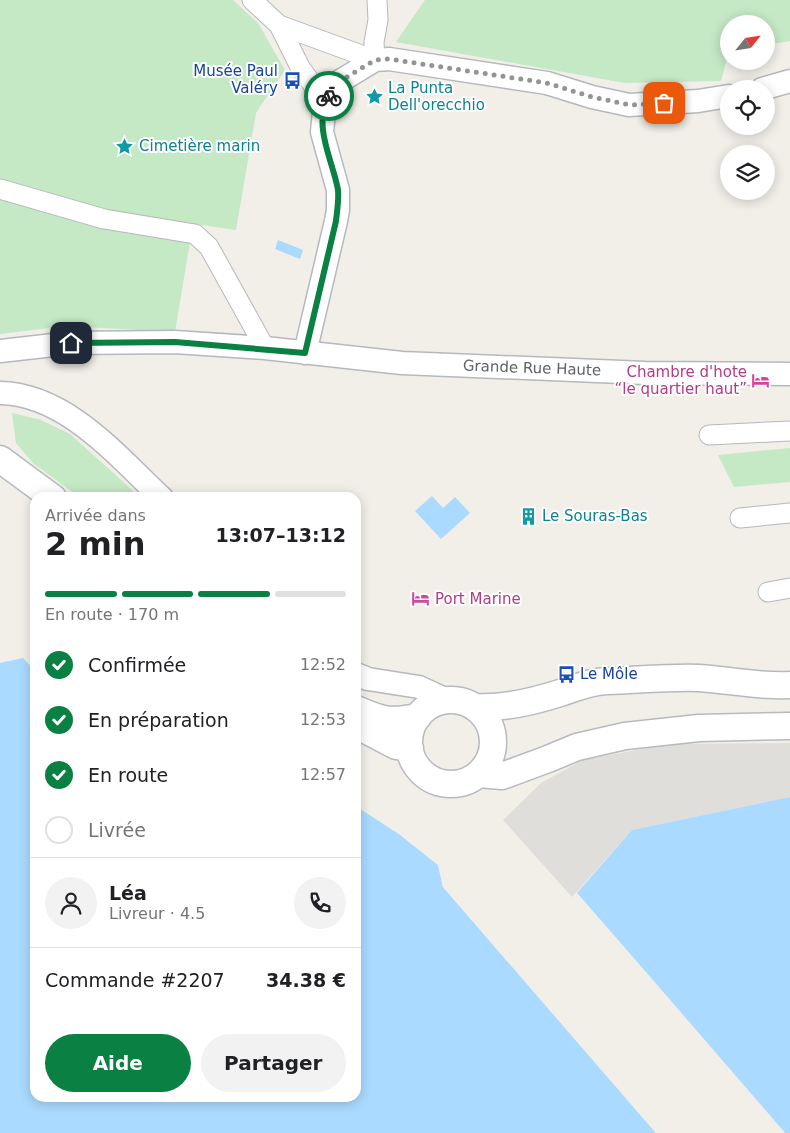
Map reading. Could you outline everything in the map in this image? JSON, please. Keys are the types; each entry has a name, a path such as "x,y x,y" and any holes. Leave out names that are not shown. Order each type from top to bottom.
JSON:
{"main road":[{"path":"0,459 45,492"},
{"path":"474,708 511,705 539,699 588,683 608,681 699,678 774,686 790,685"},
{"path":"447,700 464,702 474,708 486,720 492,735 491,752 484,768 464,782 449,784 433,780 415,764 410,748 410,732 420,715 433,704 447,700"},
{"path":"361,711 377,718 394,721 420,715"},
{"path":"478,774 502,776 577,747 625,736 699,728 790,726"},
{"path":"361,728 396,746 410,748"}],"street":[{"path":"252,0 279,25 300,67 325,102"},
{"path":"375,60 374,42 378,20 377,0"},
{"path":"279,25 375,60 406,61 547,83 592,97 630,105 698,101 720,97"},
{"path":"305,353 338,210 338,190 322,132 325,102 337,83 375,60"},
{"path":"775,85 790,80"},
{"path":"0,189 104,219 195,234 209,247 265,348"},
{"name":"Grande Rue Haute","path":"0,351 71,343 175,342 265,348 411,363 645,373 790,374"},
{"path":"0,393 30,397 51,405 73,419 122,460 156,492"},
{"path":"709,435 790,431"},
{"path":"740,518 790,513"},
{"path":"768,592 790,588"},
{"path":"361,676 368,679 419,686 447,700"},
{"path":"407,684 420,715"}],"shaded area":[{"path":"790,743 790,797 632,830 572,897 503,820 541,783 583,760 669,744"}],"green space":[{"name":"Cimetière marin","path":"0,0 233,0 258,23 285,70 256,113 236,230 105,211 0,179"},
{"path":"425,0 790,0 790,41 775,44 775,15 720,15 720,70 724,70 720,81 625,83 396,42"},
{"path":"0,198 190,242 175,332 67,326 0,334"},
{"path":"12,413 41,420 70,434 134,492 72,492 33,463 16,443"},
{"path":"790,448 790,482 734,487 718,455"}],"water":[{"path":"278,240 303,250 300,259 275,249"},
{"path":"432,496 443,508 455,497 470,513 441,539 415,511"},
{"path":"23,658 30,666 30,1102 361,1102 361,809 399,834 438,865 443,887 656,1133 0,1133 0,663"},
{"path":"790,797 790,1133 785,1133 577,893 632,830"}],"pier":[{"path":"361,806 401,832 440,864 445,886 659,1133 656,1133 443,887 438,865 399,834 361,809"},
{"path":"577,893 785,1133 782,1133 575,894"}],"way so far":[{"path":"329,96 337,83 375,60 389,59 547,83 592,97 630,105 664,103"}],"place":[{"name":"Musée Paul Valéry","path":"292,80"},
{"name":"La Punta Dell'orecchio","path":"374,97"},
{"name":"Cimetière marin","path":"125,146"},
{"name":"Chambre d'hote “le quartier haut”","path":"761,381"},
{"name":"Le Souras-Bas","path":"528,516"},
{"name":"Port Marine","path":"421,599"},
{"name":"Le Môle","path":"566,674"}],"route":[{"path":"71,343 175,342 265,348 305,353 338,210 338,190 322,132 325,102 329,96"}]}
